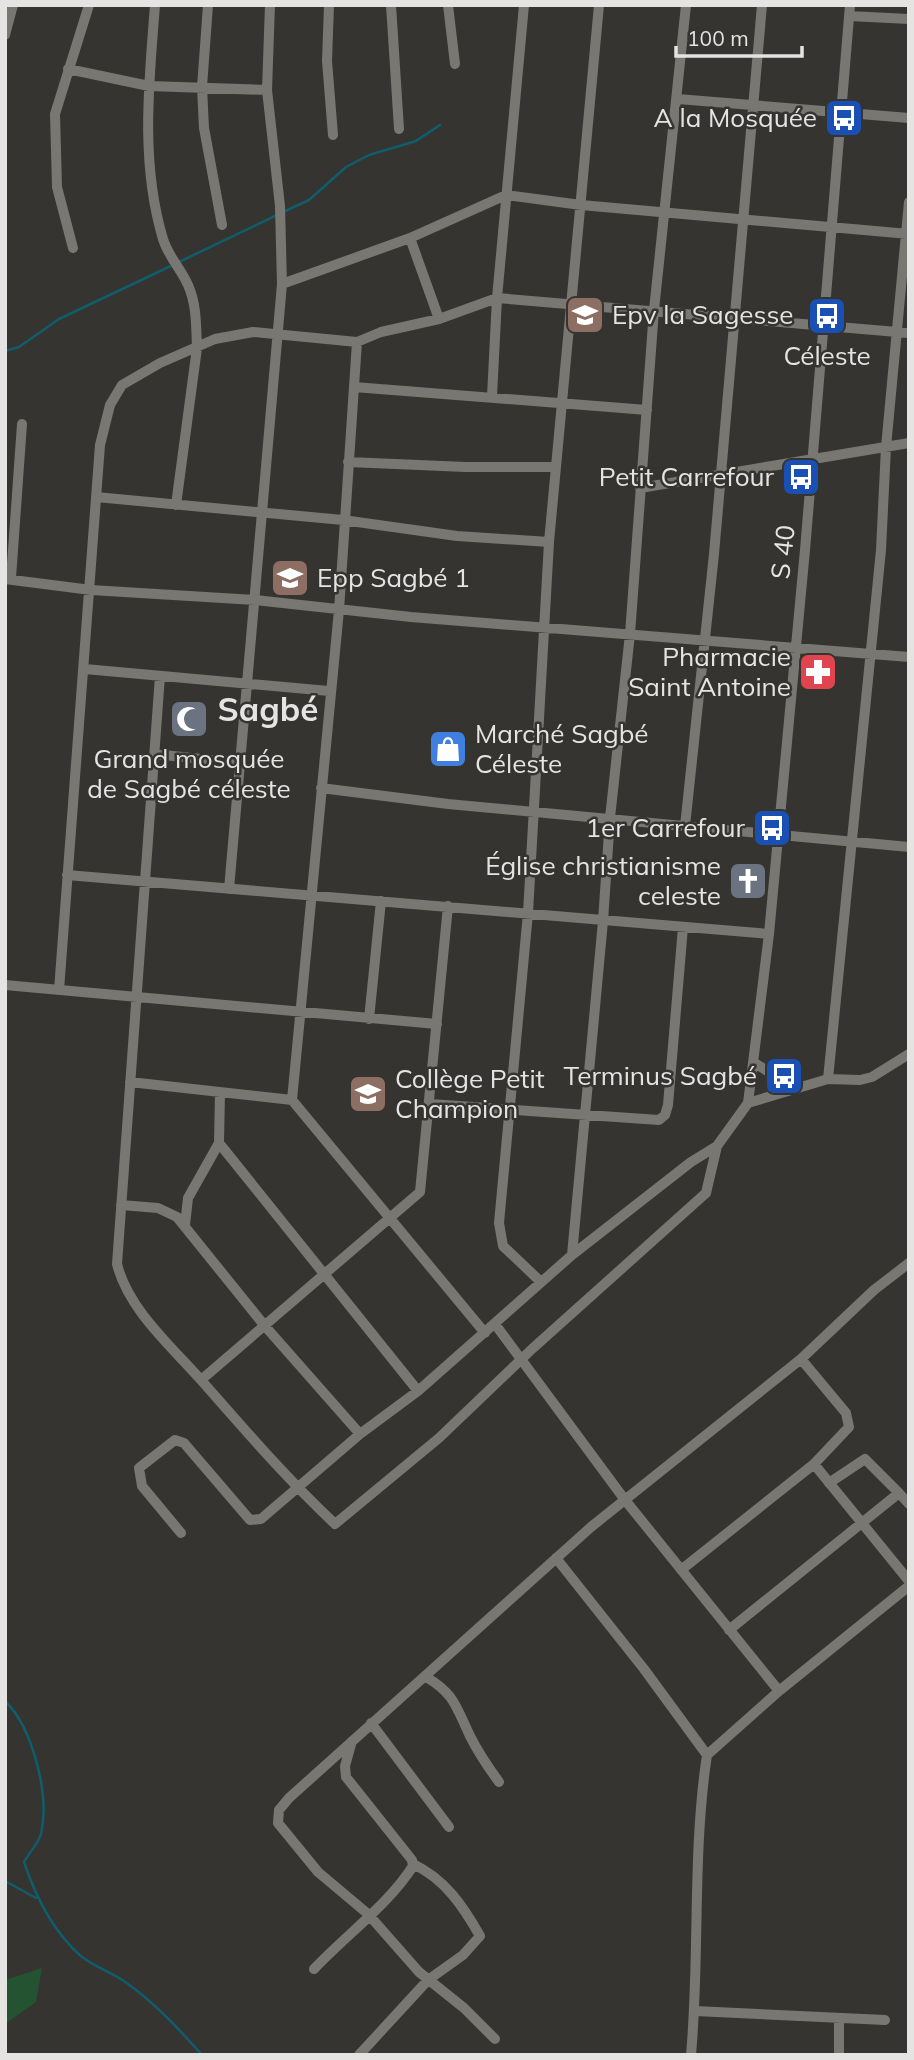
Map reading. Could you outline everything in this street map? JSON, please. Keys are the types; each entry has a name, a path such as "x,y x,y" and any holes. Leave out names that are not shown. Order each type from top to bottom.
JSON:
{"street":[{"path":"5,35 13,5"},
{"path":"74,248 61,207 54,160 55,114 89,5"},
{"path":"155,5 146,135 163,239 192,293 197,348 176,505"},
{"path":"208,5 202,88 204,128 222,225"},
{"path":"229,889 282,284 280,206 267,90 270,5"},
{"path":"329,5 327,61 333,135"},
{"path":"391,5 399,129"},
{"path":"449,5 455,64"},
{"path":"492,396 497,298 524,5"},
{"path":"541,1282 503,1246 499,1236 528,913 555,467 573,304 599,5"},
{"path":"572,1255 610,818 630,634 663,211 678,99 686,5"},
{"path":"685,826 736,319 762,5"},
{"path":"850,11 909,19"},
{"name":"S 40","path":"748,1103 769,934 793,647 813,461 830,227 850,11"},
{"path":"68,69 149,86 267,90"},
{"path":"678,99 755,103 909,118"},
{"path":"282,284 410,238 506,195 581,205 907,234"},
{"path":"828,1079 871,653 886,447 909,202"},
{"path":"410,238 439,319"},
{"path":"59,990 100,445 115,394 144,371 197,348 246,332 357,342 380,332 439,319 497,298 909,333"},
{"path":"292,1100 313,896 329,691 339,610 357,342"},
{"path":"354,387 492,396 647,411"},
{"path":"22,424 8,578 91,590 255,600 339,610 909,657"},
{"path":"640,488 909,443"},
{"path":"348,463 555,467"},
{"path":"96,497 343,520 444,534 549,542"},
{"path":"85,669 329,691"},
{"path":"160,676 117,1264 120,1275 139,1308 296,1488 335,1524 439,1438 706,1193 717,1146"},
{"path":"154,754 239,764"},
{"path":"321,788 909,846"},
{"path":"67,875 769,934"},
{"path":"369,1018 380,901"},
{"path":"201,1380 419,1192 423,1184 448,906"},
{"path":"430,1104 659,1120 665,1115 682,927"},
{"path":"5,985 437,1024"},
{"path":"181,1533 138,1478 139,1468 175,1440 184,1443 250,1520 261,1519 359,1434 418,1391 572,1255 691,1162 717,1146 748,1103 828,1079 860,1080 872,1077 909,1053"},
{"path":"752,1062 796,1089"},
{"path":"130,1082 292,1100 485,1333"},
{"path":"185,1225 188,1198 219,1143 220,1092"},
{"path":"219,1143 418,1391"},
{"path":"121,1205 158,1208 177,1217 264,1325 359,1434"},
{"path":"495,2039 464,2008 428,1980 369,1914 318,1872 283,1832 276,1817 289,1798 556,1558 801,1359 874,1290 909,1263"},
{"path":"495,1324 625,1500 779,1691"},
{"path":"681,1570 814,1464 845,1434 850,1420 801,1359"},
{"path":"829,1483 865,1460 909,1504"},
{"path":"707,1755 779,1691 909,1584 814,1464"},
{"path":"729,1630 899,1493"},
{"path":"556,1558 644,1669 707,1755 697,1893 695,2011 691,2055"},
{"path":"426,1676 443,1687 456,1701 478,1752 499,1782"},
{"path":"371,1723 449,1827"},
{"path":"352,1741 345,1766 346,1777 413,1864 439,1878 460,1902 480,1936 463,1955 428,1980 359,2055"},
{"path":"314,1969 369,1914 380,1907 413,1864"},
{"path":"695,2011 885,2021"},
{"path":"839,2018 839,2055"}],"green space":[{"path":"42,1968 36,2002 5,2024 5,1980"}],"waterway":[{"path":"283,212 309,200 346,167 369,155 416,141 440,125"},
{"path":"179,262 277,215"},
{"path":"5,351 19,347 59,319 173,265"},
{"path":"5,1701 24,1728 41,1782 41,1834 24,1862 47,1914 62,1937 82,1957 135,1989 175,2025 202,2055"},
{"path":"5,1881 36,1898"}],"place":[{"name":"A la Mosquée","path":"844,118"},
{"name":"Epv la Sagesse","path":"585,315"},
{"name":"Céleste","path":"827,316"},
{"name":"Petit Carrefour","path":"801,477"},
{"name":"Epp Sagbé 1","path":"290,578"},
{"name":"Pharmacie Saint Antoine","path":"818,672"},
{"name":"Grand mosquée de Sagbé céleste","path":"189,719"},
{"name":"Marché Sagbé Céleste","path":"448,749"},
{"name":"1er Carrefour","path":"772,828"},
{"name":"Église christianisme celeste","path":"748,881"},
{"name":"Terminus Sagbé","path":"784,1076"},
{"name":"Collège Petit Champion","path":"368,1094"}],"district":[{"name":"Sagbé","path":"268,709"}]}
